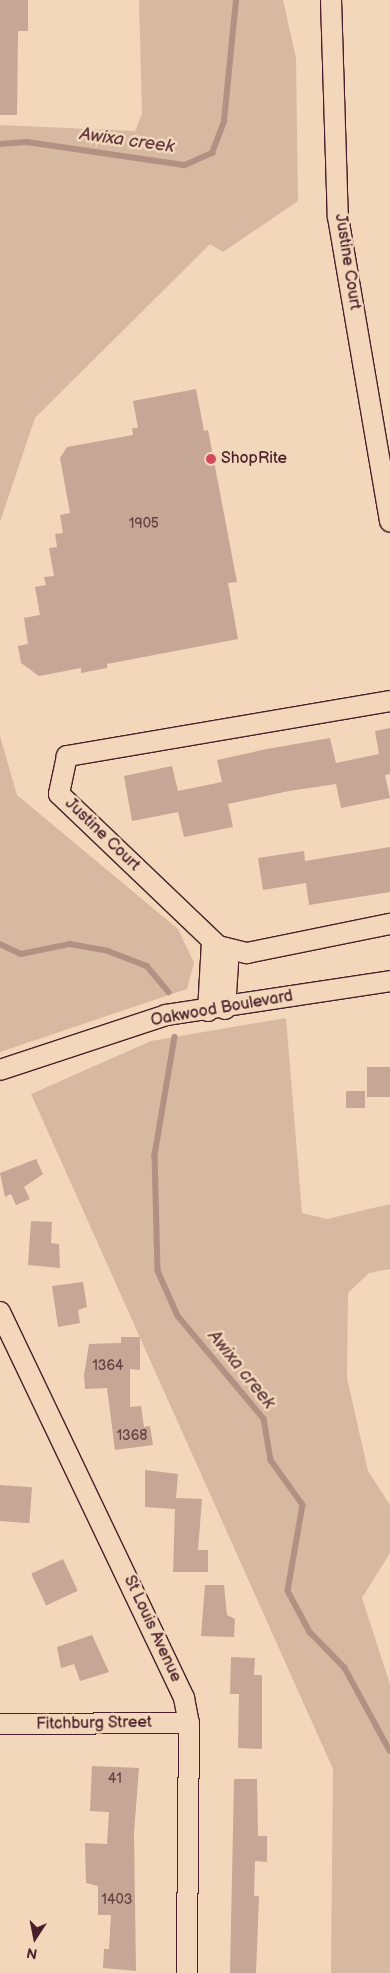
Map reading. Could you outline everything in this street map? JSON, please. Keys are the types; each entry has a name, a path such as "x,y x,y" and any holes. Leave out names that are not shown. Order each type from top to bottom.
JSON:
{"street":[{"name":"Justine Court","path":"331,0 338,217 390,522"},
{"name":"Justine Court","path":"220,945 59,794 67,756 390,701"},
{"path":"217,1010 220,945 247,953 390,924"},
{"name":"Oakwood Boulevard","path":"0,1070 166,1015 217,1010 390,981"},
{"name":"St Louis Avenue","path":"0,1312 184,1698 189,1723 187,1973"},
{"name":"Fitchburg Street","path":"0,1724 189,1723"}],"shaded area":[{"path":"139,0 283,0 296,58 298,201 223,252 210,244 35,418 0,522 0,125 135,131 142,114"},
{"path":"0,736 17,795 178,929 194,963 187,989 0,1052"},
{"path":"286,1018 302,1213 327,1219 390,1204 390,1269 369,1273 348,1293 347,1378 368,1471 390,1505 390,1553 362,1598 390,1684 390,1973 331,1973 333,1769 31,1094 151,1041"}],"building":[{"path":"0,0 28,0 28,31 18,31 17,115 0,115"},
{"path":"196,389 204,431 208,430 237,582 228,583 238,639 107,664 107,668 81,673 81,668 39,676 21,663 18,646 28,644 24,618 40,615 35,587 46,585 44,577 54,576 49,548 57,547 55,534 63,533 60,515 70,513 60,458 67,447 133,435 132,428 138,428 133,401"},
{"path":"390,728 390,774 385,775 390,798 341,808 336,784 289,791 228,804 233,827 184,837 178,812 132,821 124,776 172,766 178,791 222,782 217,760 330,738 336,763 379,754 375,731"},
{"path":"390,847 390,892 309,905 306,883 263,890 258,858 304,851 305,861"},
{"path":"367,1067 390,1067 390,1097 367,1097"},
{"path":"346,1091 365,1091 365,1108 346,1108"},
{"path":"36,1159 43,1174 24,1187 30,1199 16,1205 11,1194 5,1197 0,1173"},
{"path":"31,1221 52,1222 51,1243 59,1244 60,1268 28,1265"},
{"path":"83,1282 87,1307 78,1310 80,1323 58,1327 52,1286"},
{"path":"121,1337 140,1337 140,1370 130,1369 130,1407 141,1406 144,1427 150,1426 153,1445 115,1450 107,1388 85,1389 84,1375 89,1344 121,1343"},
{"path":"145,1470 178,1474 176,1498 202,1499 198,1550 208,1550 208,1572 173,1572 175,1509 145,1507"},
{"path":"0,1485 32,1487 29,1523 0,1521"},
{"path":"63,1559 78,1591 46,1606 31,1574"},
{"path":"205,1585 224,1585 227,1615 235,1619 234,1637 201,1636"},
{"path":"92,1635 109,1672 80,1681 74,1664 61,1668 57,1647"},
{"path":"231,1657 255,1658 254,1675 262,1675 262,1749 238,1748 239,1694 230,1694"},
{"path":"92,1766 139,1768 134,1833 136,1971 103,1968 104,1949 109,1949 111,1915 98,1915 98,1886 86,1883 85,1843 107,1844 109,1812 90,1811"},
{"path":"234,1779 257,1779 258,1836 267,1836 267,1862 255,1861 254,1896 259,1896 256,1973 230,1973"}],"waterway":[{"name":"Awixa creek","path":"0,144 27,142 185,165 212,153 224,121 236,0"},
{"name":"Awixa creek","path":"0,944 21,954 70,944 108,951 147,966 169,992"},
{"name":"Awixa creek","path":"175,1037 155,1155 158,1271 178,1316 264,1419 271,1460 303,1505 288,1591 310,1632 345,1668 390,1751"}],"place":[{"name":"ShopRite","path":"211,459"}]}
